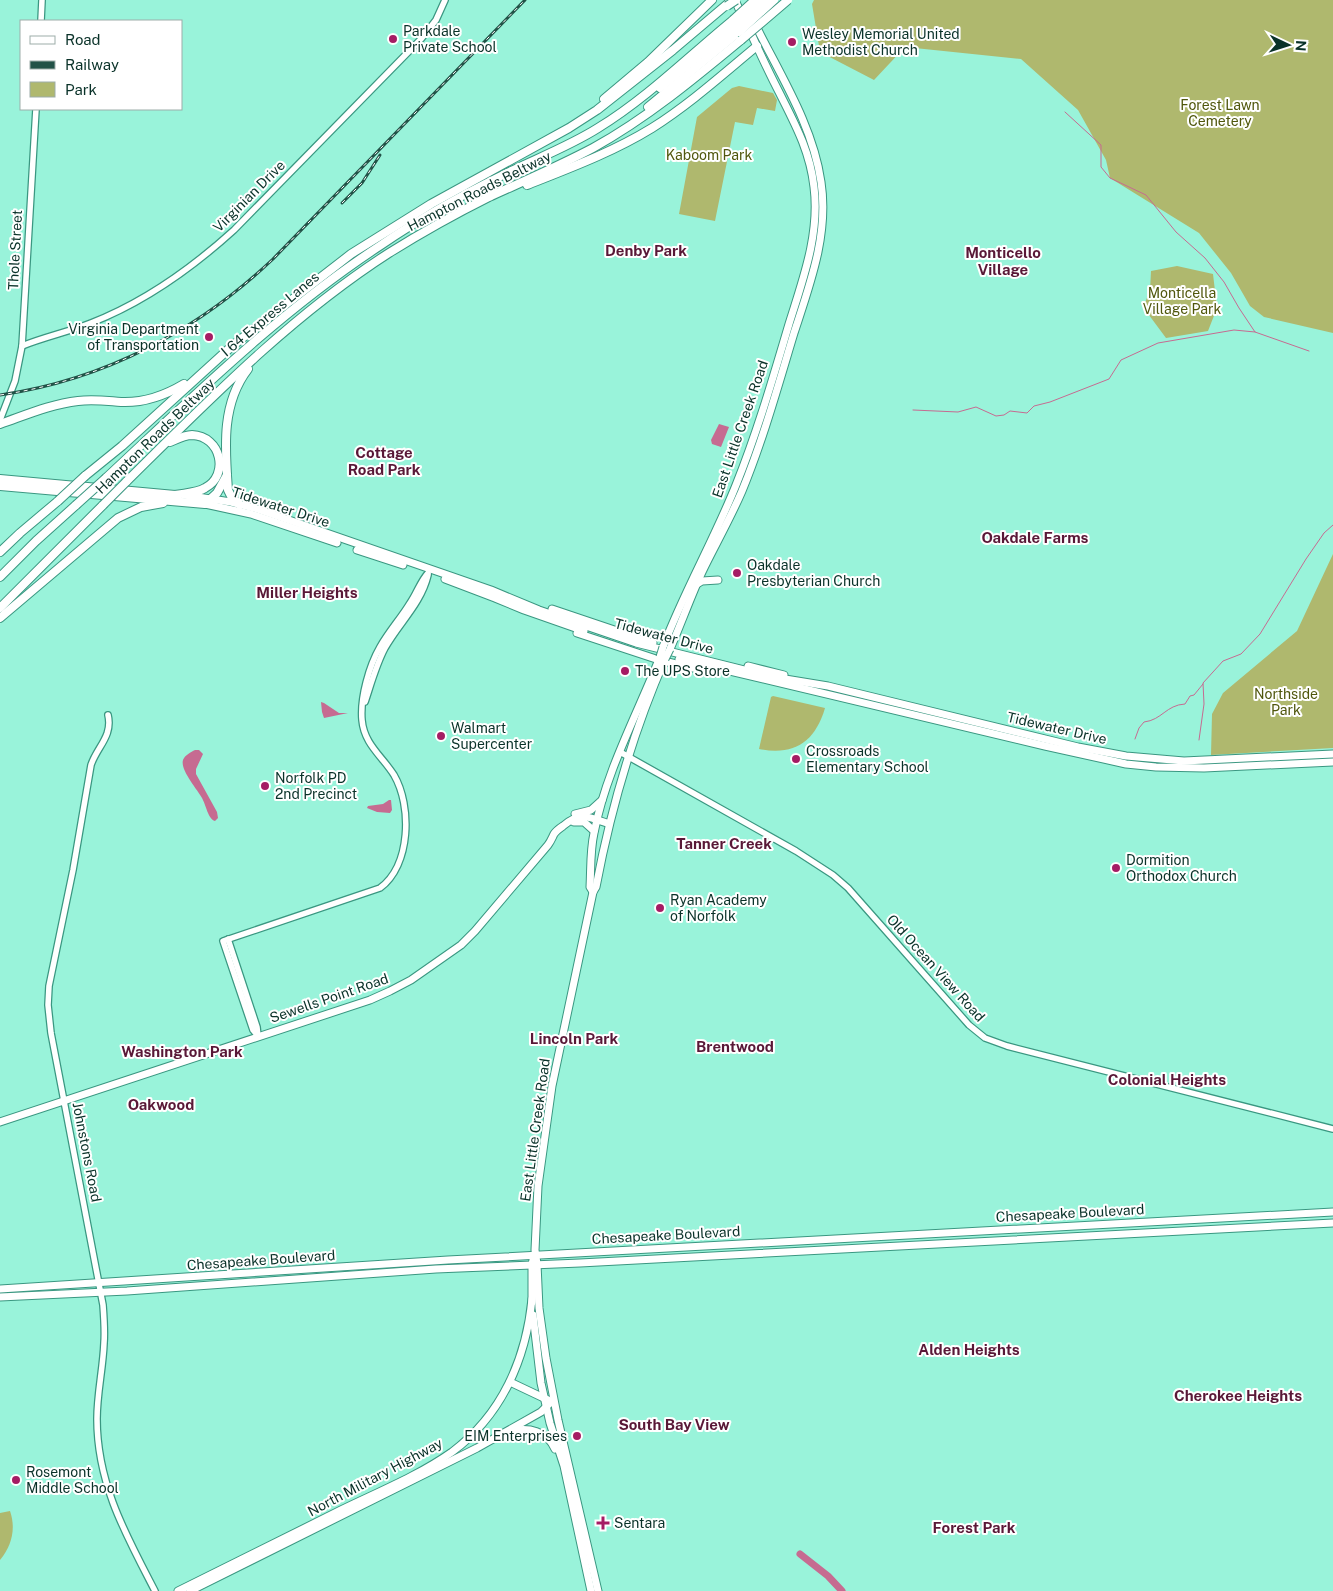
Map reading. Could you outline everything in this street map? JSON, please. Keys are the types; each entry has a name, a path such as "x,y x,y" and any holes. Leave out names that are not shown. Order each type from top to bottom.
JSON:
{"highway":[{"path":"539,145 628,80 712,0"},
{"path":"737,29 755,0"},
{"path":"737,29 765,0"},
{"path":"737,29 774,0"},
{"name":"Hampton Roads Beltway","path":"0,608 243,368 350,280 415,238 462,211 601,143 653,110 697,77 737,29 788,0"},
{"name":"Hampton Roads Beltway","path":"0,552 85,476 122,446 232,346 351,254 388,230 580,121 614,98 732,2"},
{"name":"I 64 Express Lanes","path":"0,577 36,541 277,321 333,277 408,228 503,175 545,156 598,128 737,29"},
{"path":"415,238 506,193 591,159 632,139 694,98 757,46"},
{"path":"0,424 64,403 97,400 139,401 167,394 185,383 224,348 268,314 281,307"},
{"path":"240,504 229,493 227,421 234,393 247,370 280,336"},
{"path":"162,447 188,435 197,436 205,438 213,444 219,458 218,474 210,485 197,492 175,494"},
{"path":"208,502 217,493 227,475"},
{"name":"Tidewater Drive","path":"0,479 175,494"},
{"name":"Tidewater Drive","path":"0,486 81,494 208,502"},
{"path":"0,618 106,527 124,514 146,506 190,502"},
{"path":"0,543 20,533"}],"main road":[{"name":"East Little Creek Road","path":"593,892 590,887 594,831 603,799 620,752 696,584 726,526 753,461 809,286 821,237 823,199 816,154 805,125 744,0"},
{"name":"East Little Creek Road","path":"667,647 689,587 747,456 804,277 814,236 815,193 806,149 757,46 732,2"},
{"path":"757,46 761,36"},
{"name":"Tidewater Drive","path":"175,494 269,520 491,590 533,608 636,643 766,676 823,685 1078,747 1126,756 1184,761 1333,754"},
{"name":"Tidewater Drive","path":"208,502 240,504 260,510 429,571 524,610 629,645 722,670 1045,746 1126,764 1156,767 1204,768 1333,762"},
{"path":"696,584 702,581 718,580"},
{"path":"504,601 537,620 662,659 743,680 825,693"},
{"path":"533,608 544,607 667,647 823,685"},
{"name":"East Little Creek Road","path":"591,1591 564,1466 545,1400 536,1354 532,1299 537,1194 548,1106 593,892 596,888 609,824 628,756 662,659"},
{"name":"Sewells Point Road","path":"0,1122 382,995 411,980 472,936 554,838 554,834 576,813 592,809 603,799"},
{"path":"566,823 574,817 582,816 609,824"},
{"path":"554,838 576,821 586,822 594,831"},
{"name":"Chesapeake Boulevard","path":"0,1289 535,1255 1333,1212"},
{"name":"Chesapeake Boulevard","path":"0,1297 534,1264 576,1264 1333,1223"},
{"name":"East Little Creek Road","path":"534,1264 541,1326 554,1400 598,1591"},
{"name":"North Military Highway","path":"178,1591 428,1466 460,1446 481,1425 500,1400 510,1382 524,1344 532,1299"},
{"path":"510,1382 545,1400 554,1400"},
{"path":"500,1400 511,1390 524,1389"},
{"name":"North Military Highway","path":"190,1591 412,1481 533,1418 547,1408 554,1400"},
{"path":"499,1435 523,1429 537,1432 553,1444 564,1466"}],"street":[{"path":"41,20 42,0"},
{"name":"Virginian Drive","path":"22,346 89,324 122,309 155,291 202,258 234,230 421,39 436,20 445,0"},
{"name":"Thole Street","path":"0,420 11,393 22,346 36,110"},
{"path":"258,1036 253,1030 226,940 380,888 391,877 398,862 404,843 405,809 397,781 371,746 366,736 362,711 364,692 377,652 429,571"},
{"name":"Johnstons Road","path":"108,715 110,725 107,736 94,756 91,765 74,870 49,986 49,1018 101,1292 105,1341 98,1394 97,1421 101,1466 117,1516 154,1591"},
{"name":"Old Ocean View Road","path":"620,752 759,830 833,875 848,888 969,1026 985,1038 1007,1046 1333,1129"}],"green space":[{"name":"Forest Lawn Cemetery","path":"814,0 1333,0 1333,333 1264,317 1250,306 1231,273 1199,233 1110,178 1106,160 1078,110 1021,59 905,47 874,80 820,52 812,4"},
{"name":"Kaboom Park","path":"739,86 773,93 777,100 775,111 757,108 753,125 735,122 715,221 679,214 697,117 732,88"},
{"name":"Monticella Village Park","path":"1177,266 1213,274 1217,308 1208,331 1166,338 1143,307 1150,291 1151,271"},
{"name":"Northside Park","path":"1333,554 1333,748 1211,755 1212,714 1223,693 1297,631"},
{"path":"771,697 825,708 821,720 809,738 793,748 771,751 759,749"},
{"path":"10,1511 13,1524 12,1537 0,1560 0,1513"}],"shaded area":[{"path":"719,424 729,427 721,447 712,444 711,440"},
{"path":"321,702 339,713 348,713 324,718"},
{"path":"195,750 199,750 203,754 196,769 196,774 217,812 218,818 215,821 209,815 202,798 184,769 184,758"},
{"path":"391,800 392,810 390,813 377,812 367,808 368,806 383,804"}],"waterway":[{"path":"1065,112 1101,145 1101,167 1110,178 1146,195 1176,232 1205,258 1224,282 1255,332 1309,351"},
{"path":"913,410 958,412 976,407 996,416 1004,415 1010,411 1027,413 1034,406 1050,402 1109,379 1121,360 1158,343 1234,330 1255,332"},
{"path":"1199,740 1204,704 1203,683 1223,661 1241,654 1260,634 1306,559 1324,533 1333,525"},
{"path":"1135,739 1139,728 1144,722 1150,721 1173,707 1185,704 1190,696 1194,695 1203,684"},
{"path":"800,1554 828,1576 842,1591"}],"railway":[{"path":"0,395 76,378 112,364 181,330 213,309 273,259 525,0"},
{"path":"342,203 362,183 380,155"}],"place":[{"name":"Parkdale Private School","path":"393,39"},
{"name":"Wesley Memorial United Methodist Church","path":"792,42"},
{"name":"Virginia Department of Transportation","path":"209,337"},
{"name":"Oakdale Presbyterian Church","path":"737,573"},
{"name":"The UPS Store","path":"625,671"},
{"name":"Walmart Supercenter","path":"441,736"},
{"name":"Crossroads Elementary School","path":"796,759"},
{"name":"Norfolk PD 2nd Precinct","path":"265,786"},
{"name":"Dormition Orthodox Church","path":"1116,868"},
{"name":"Ryan Academy of Norfolk","path":"660,908"},
{"name":"EIM Enterprises","path":"577,1436"},
{"name":"Rosemont Middle School","path":"16,1480"},
{"name":"Sentara","path":"603,1523"}],"district":[{"name":"Denby Park","path":"646,251"},
{"name":"Monticello Village","path":"1003,262"},
{"name":"Cottage Road Park","path":"384,462"},
{"name":"Oakdale Farms","path":"1035,538"},
{"name":"Miller Heights","path":"307,593"},
{"name":"Tanner Creek","path":"724,844"},
{"name":"Lincoln Park","path":"574,1039"},
{"name":"Brentwood","path":"735,1047"},
{"name":"Washington Park","path":"182,1052"},
{"name":"Colonial Heights","path":"1167,1080"},
{"name":"Oakwood","path":"161,1105"},
{"name":"Alden Heights","path":"969,1350"},
{"name":"Cherokee Heights","path":"1238,1396"},
{"name":"South Bay View","path":"674,1425"},
{"name":"Forest Park","path":"974,1528"}]}
